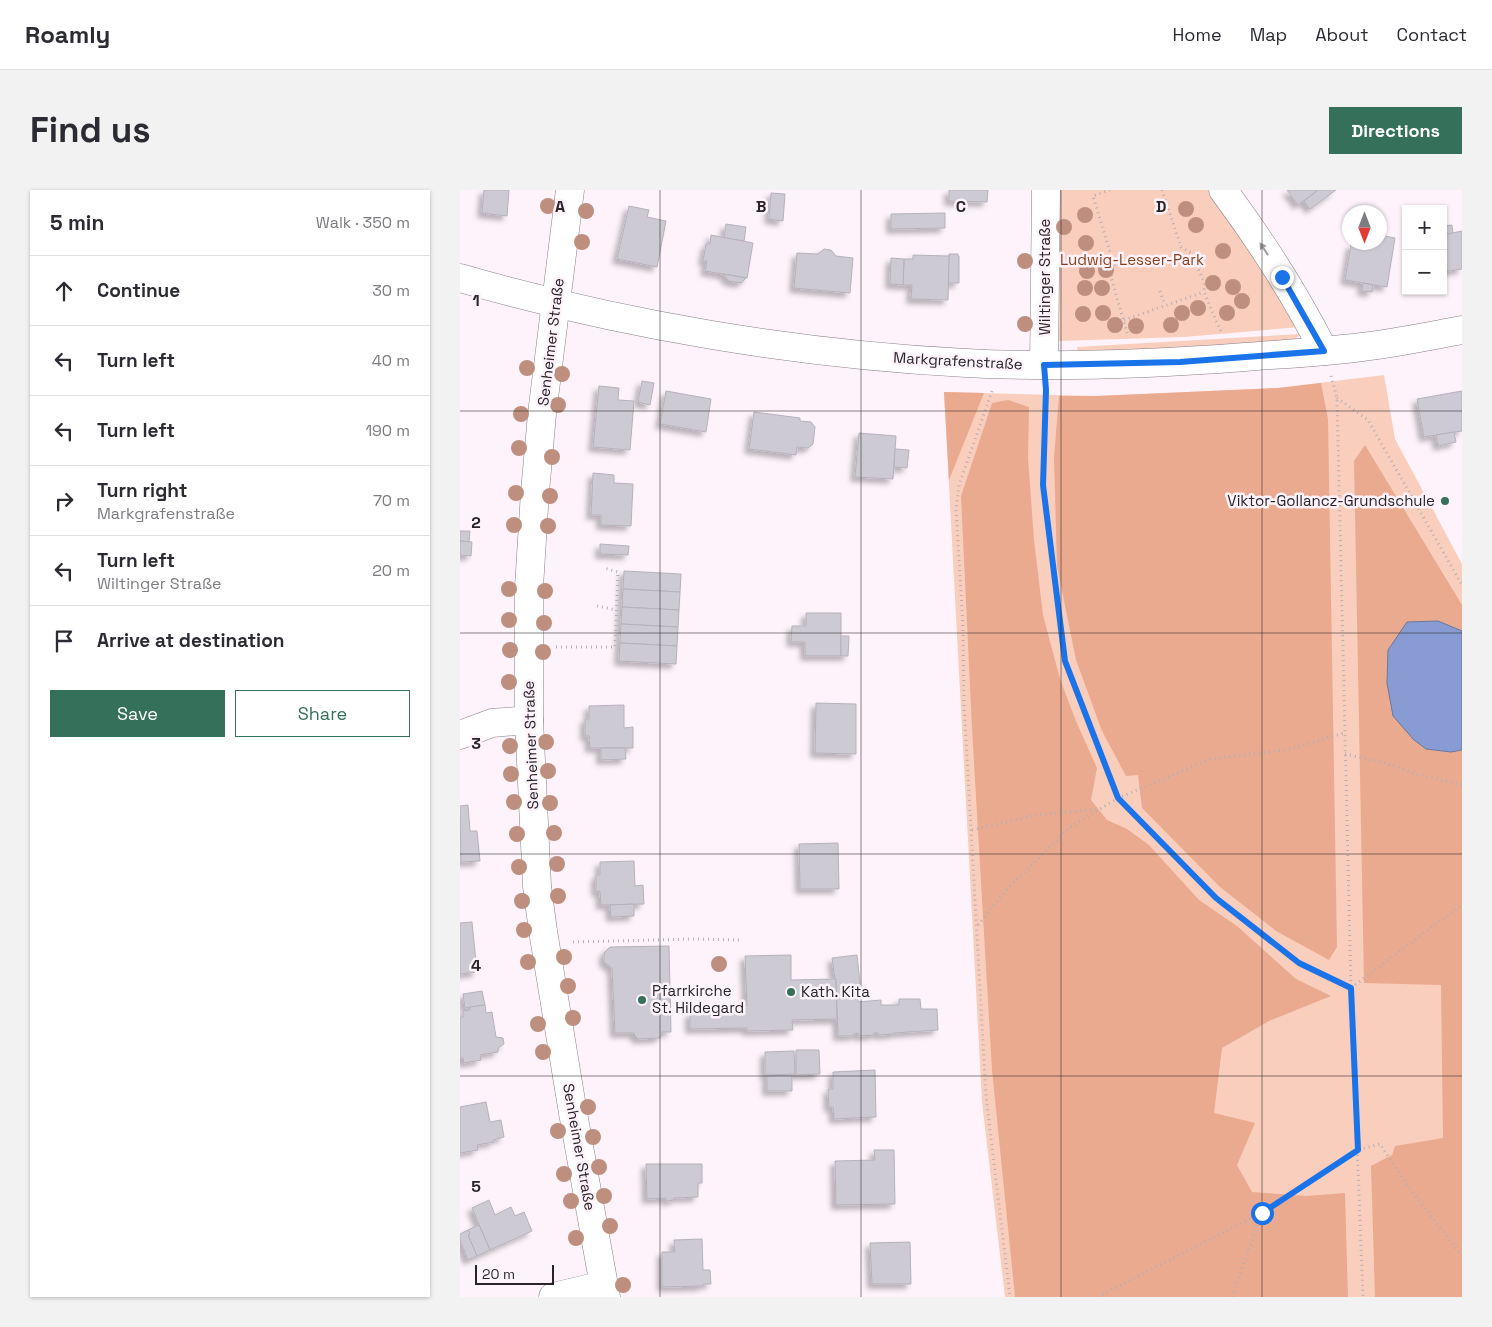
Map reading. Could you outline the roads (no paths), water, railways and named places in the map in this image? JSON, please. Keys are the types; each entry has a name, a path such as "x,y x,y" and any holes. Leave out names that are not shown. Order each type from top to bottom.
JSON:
{"street":[{"name":"Senheimer Straße","path":"570,190 542,414 535,492 529,587 529,720 537,886 571,1104 605,1291"},
{"name":"Wiltinger Straße","path":"1044,365 1046,190"},
{"path":"1223,190 1278,270 1327,364"},
{"name":"Markgrafenstraße","path":"460,278 556,304 704,333 845,354 967,363 1044,365 1180,362 1327,364 1363,347 1462,330"},
{"path":"460,735 492,723 529,720"},
{"path":"553,1297 605,1291"}],"water":[{"path":"1438,621 1462,631 1462,750 1451,752 1426,749 1414,740 1393,716 1387,683 1388,650 1407,622"}],"place":[{"name":"Viktor-Gollancz-Grundschule","path":"1445,501"},
{"name":"Kath. Kita","path":"791,992"},
{"name":"Pfarrkirche St. Hildegard","path":"642,1000"}],"park label":[{"name":"Ludwig-Lesser-Park","path":"1132,260"}]}
